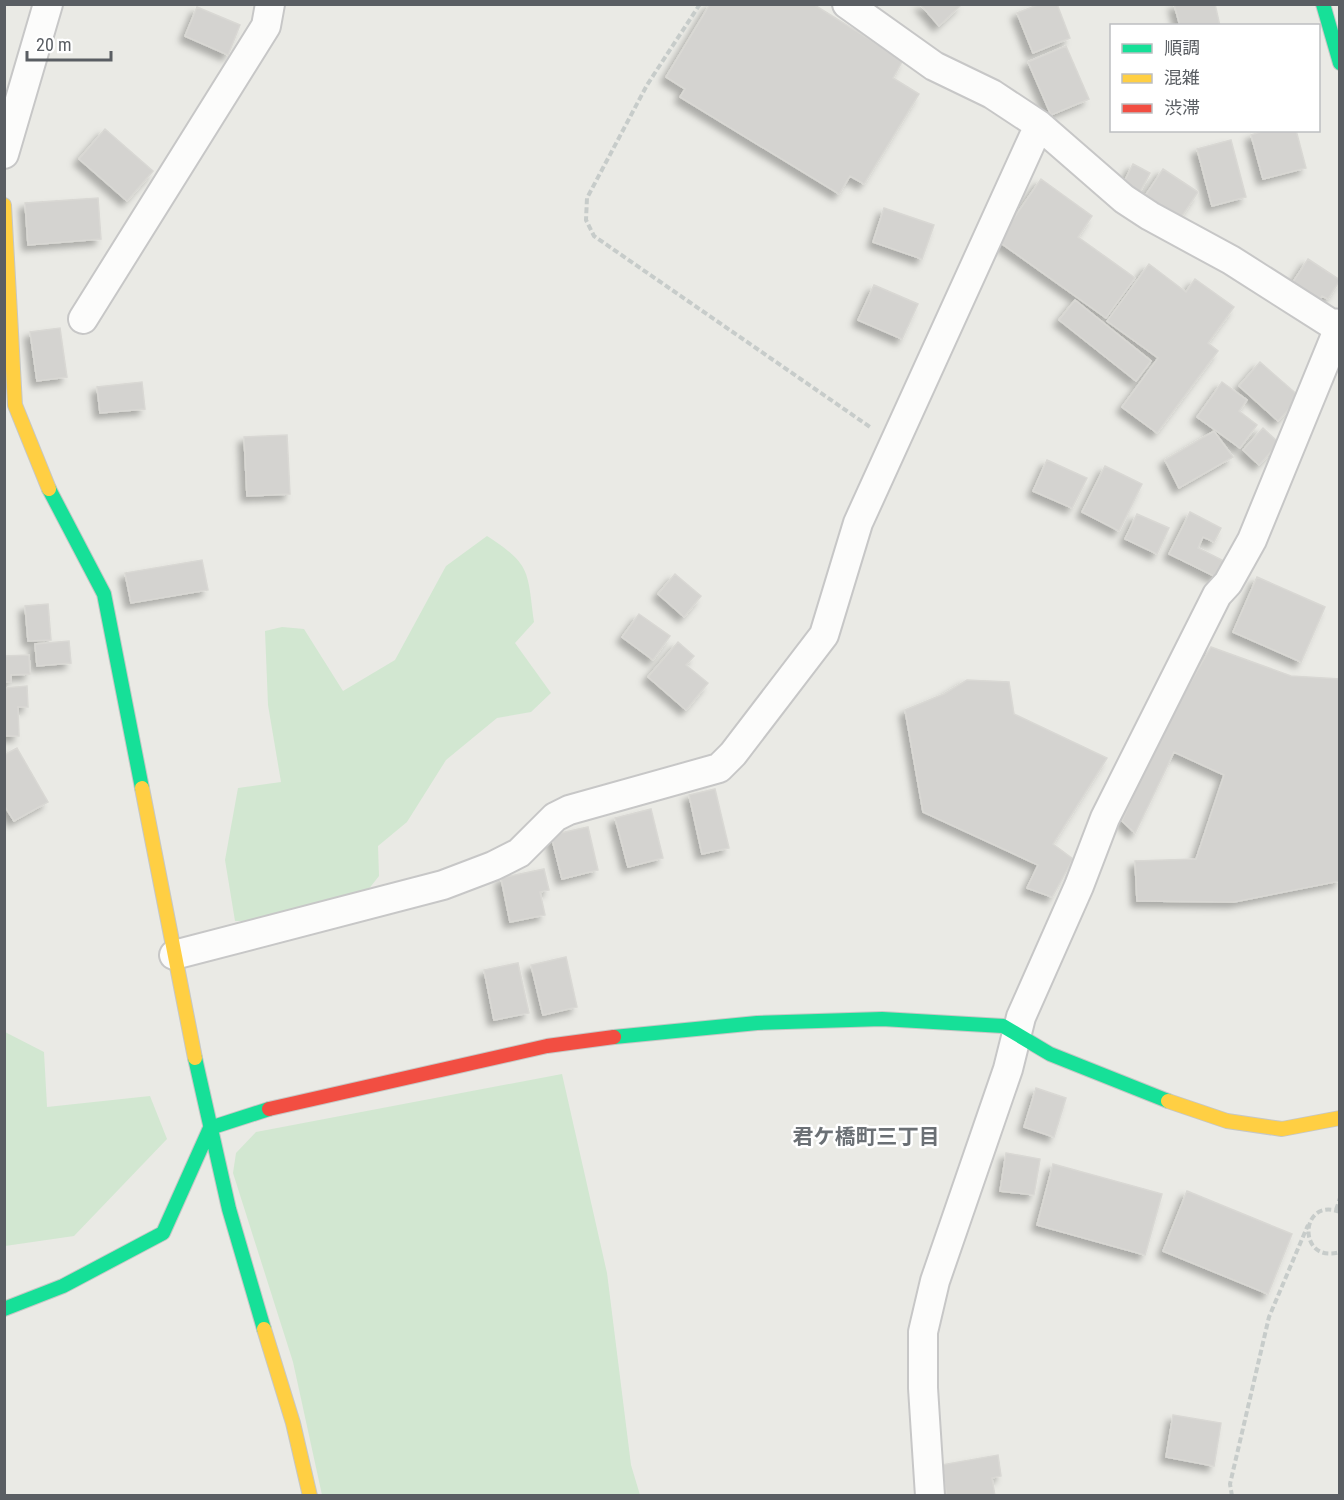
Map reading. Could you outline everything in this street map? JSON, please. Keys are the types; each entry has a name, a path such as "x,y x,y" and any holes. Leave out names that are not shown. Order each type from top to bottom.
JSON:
{"street":[{"path":"6,137 48,4"},
{"path":"82,319 266,26 270,4"},
{"path":"847,4 934,66 992,94 1039,125 1124,199 1150,216 1230,260 1330,323 1340,324 1252,540 1228,583 1217,595 1105,818 1079,886 1021,1017 1008,1069 935,1281 923,1332 923,1388 930,1496"},
{"path":"1323,4 1340,63"},
{"path":"174,955 443,885 493,866 519,853 555,817 569,810 719,768 734,754 824,635 858,523 896,444 1039,125"},
{"path":"4,205 15,405 12,419 87,555 104,594 210,1128 230,1213 301,1448 310,1496"},
{"path":"4,1309 63,1286 163,1233 210,1128 238,1117 311,1098 547,1046 648,1032 757,1023 882,1019 1004,1026 1050,1054 1103,1076 1227,1121 1282,1129 1340,1118"}],"path":[{"path":"700,4 647,85 587,198 586,220 594,236 896,444"},
{"path":"1232,1496 1230,1484 1269,1317 1311,1218 1322,1210 1338,1211 1340,1198"},
{"path":"1308,1225 1312,1246 1325,1254 1340,1252"}],"green space":[{"path":"487,536 512,555 525,571 534,622 515,643 551,693 531,712 497,718 446,760 407,822 378,846 379,876 364,895 260,921 235,921 225,860 238,788 281,782 268,705 265,631 282,627 304,629 343,691 395,660 446,566"},
{"path":"5,1032 44,1052 47,1107 150,1096 167,1139 74,1236 5,1246"},
{"path":"562,1074 607,1273 631,1465 640,1495 322,1495 293,1362 233,1173 236,1153 256,1132"}],"building":[{"path":"710,4 813,4 903,60 893,78 919,94 864,184 850,176 839,194 680,97 685,89 666,77"},
{"path":"920,4 962,4 939,26"},
{"path":"1040,4 1057,4 1070,38 1033,53 1017,13"},
{"path":"1174,4 1215,4 1220,24 1179,24"},
{"path":"197,7 240,25 228,55 185,36"},
{"path":"1066,46 1089,99 1051,115 1028,62"},
{"path":"105,129 153,171 127,201 79,159"},
{"path":"1261,132 1297,132 1306,168 1263,179 1251,135"},
{"path":"1231,140 1246,197 1212,206 1197,149"},
{"path":"1133,164 1150,173 1140,192 1123,184"},
{"path":"1163,169 1198,192 1180,219 1145,196"},
{"path":"1041,179 1092,216 1078,237 1135,278 1106,318 998,241"},
{"path":"98,198 101,239 28,245 25,203"},
{"path":"884,208 934,225 922,259 873,242"},
{"path":"1308,259 1340,280 1328,299 1322,296 1318,302 1291,285"},
{"path":"1149,264 1186,292 1195,279 1234,307 1208,343 1218,351 1157,433 1122,407 1158,358 1107,321"},
{"path":"874,285 918,304 902,339 858,320"},
{"path":"1075,300 1151,361 1136,381 1059,320"},
{"path":"60,328 67,377 37,381 30,332"},
{"path":"1260,362 1300,397 1278,421 1239,386"},
{"path":"142,382 145,409 100,413 97,387"},
{"path":"1222,382 1247,400 1239,411 1257,425 1240,448 1197,417"},
{"path":"1263,428 1279,443 1259,465 1243,450"},
{"path":"1214,431 1233,457 1179,488 1165,460"},
{"path":"287,435 290,494 247,496 244,437"},
{"path":"1047,460 1087,478 1072,508 1033,491"},
{"path":"1105,466 1142,484 1119,531 1082,512"},
{"path":"1190,512 1221,528 1214,542 1203,537 1198,548 1224,561 1216,577 1169,554"},
{"path":"1137,514 1169,528 1157,554 1125,539"},
{"path":"202,560 208,590 131,603 125,573"},
{"path":"675,574 701,596 684,617 658,594"},
{"path":"1257,577 1325,607 1301,662 1233,632"},
{"path":"48,604 51,640 28,641 25,606"},
{"path":"639,614 670,636 653,660 622,637"},
{"path":"69,641 71,663 37,666 35,644"},
{"path":"678,642 694,656 686,665 708,683 686,710 648,677"},
{"path":"1211,647 1291,676 1340,679 1340,881 1234,902 1137,901 1135,861 1196,859 1224,775 1174,752 1135,833 1122,821 1158,739"},
{"path":"29,655 30,674 11,675 11,682 4,682 4,656"},
{"path":"967,680 1009,682 1014,714 1107,758 1053,844 1073,859 1052,897 1027,888 1038,865 923,812 905,710 944,694"},
{"path":"27,686 28,707 18,707 19,736 4,736 4,688"},
{"path":"17,748 48,802 14,821 4,805 4,755"},
{"path":"715,789 729,848 702,854 689,795"},
{"path":"651,809 663,858 628,867 615,818"},
{"path":"588,827 598,870 562,879 551,835"},
{"path":"544,869 549,890 540,892 545,915 510,922 501,878"},
{"path":"566,957 577,1007 543,1015 531,965"},
{"path":"518,963 529,1013 494,1020 484,970"},
{"path":"1036,1088 1066,1098 1054,1137 1024,1127"},
{"path":"1006,1153 1040,1159 1034,1195 1000,1191"},
{"path":"1053,1164 1162,1194 1145,1255 1037,1225"},
{"path":"1187,1191 1292,1234 1268,1294 1163,1251"},
{"path":"1173,1415 1221,1423 1214,1466 1166,1457"},
{"path":"998,1455 1001,1476 992,1478 995,1496 947,1496 941,1465"}],"traffic: fast":[{"path":"1323,4 1340,63"},
{"path":"49,489 104,594 142,788"},
{"path":"614,1037 757,1023 882,1019 1003,1026 1050,1054 1168,1101"},
{"path":"195,1058 229,1209 264,1329"},
{"path":"4,1309 63,1286 163,1233 210,1128 269,1109"}],"traffic: slow":[{"path":"4,205 15,405 49,489"},
{"path":"142,788 195,1058"},
{"path":"1168,1101 1227,1121 1282,1129 1340,1118"},
{"path":"264,1329 293,1423 310,1496"}],"traffic: jam":[{"path":"269,1109 547,1046 614,1037"}],"district":[{"name":"君ケ橋町三丁目","path":"866,1137"}]}
